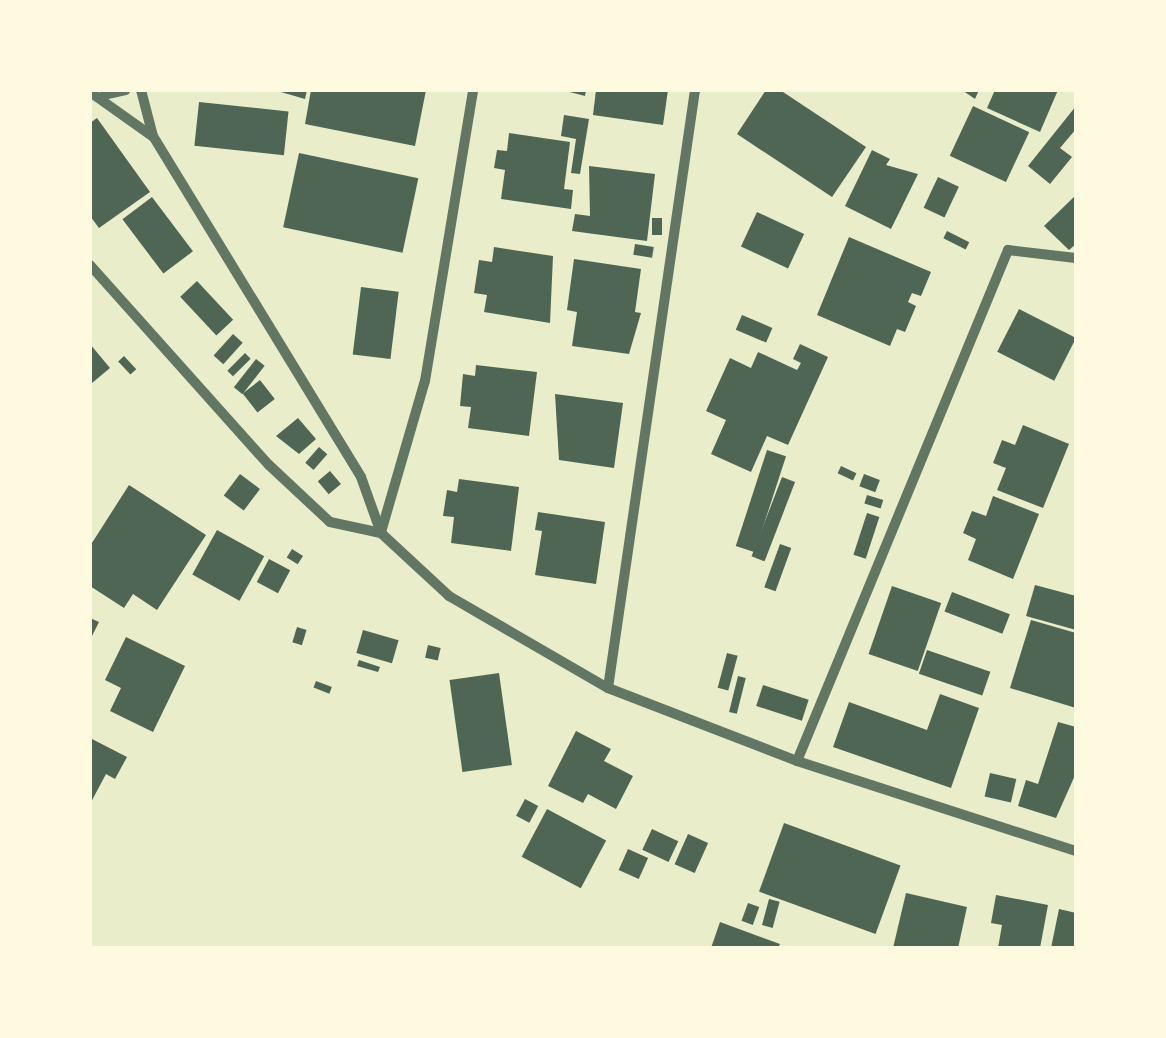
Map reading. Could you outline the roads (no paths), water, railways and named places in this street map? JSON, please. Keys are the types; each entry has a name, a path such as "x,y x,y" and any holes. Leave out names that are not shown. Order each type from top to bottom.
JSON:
{"street":[{"path":"90,92 104,95 125,90"},
{"path":"141,90 153,136 361,477 381,532 448,596 608,688 798,762 1076,851"},
{"path":"381,532 425,381 473,90"},
{"path":"608,688 694,90"},
{"path":"104,95 153,136"},
{"path":"798,762 1008,250 1076,258"},
{"path":"90,265 330,522 381,532"}]}
